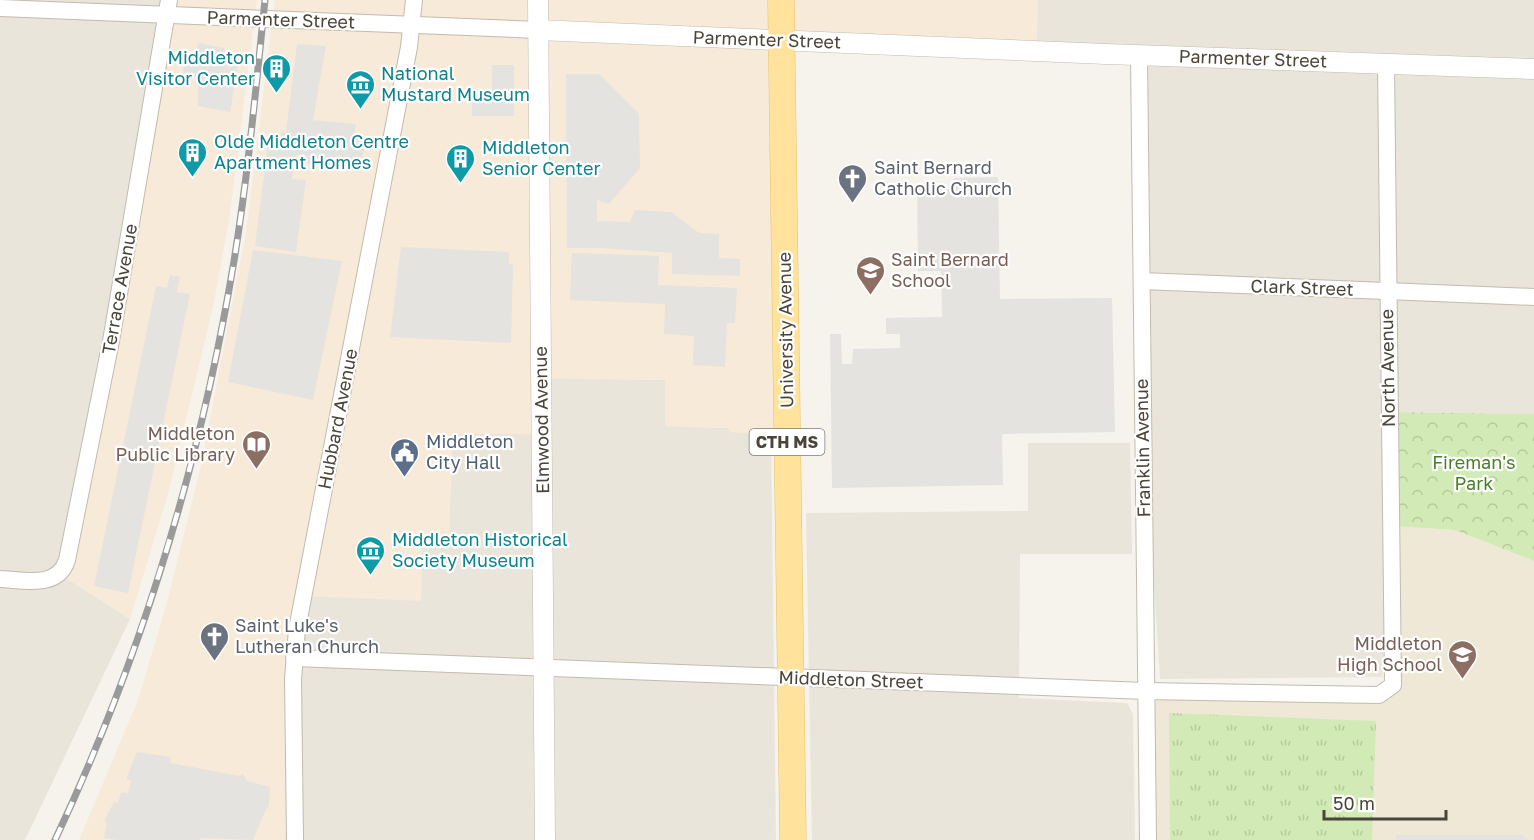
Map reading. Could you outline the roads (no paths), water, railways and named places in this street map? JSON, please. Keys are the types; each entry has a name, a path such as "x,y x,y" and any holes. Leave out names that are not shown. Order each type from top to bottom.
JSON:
{"main road":[{"name":"University Avenue","path":"782,0 792,840"}],"street":[{"name":"Hubbard Avenue","path":"295,840 294,658 297,628 412,25 414,0"},
{"name":"Elmwood Avenue","path":"538,0 545,840"},
{"name":"Parmenter Street","path":"0,8 168,8 412,25 1139,56 1534,69"},
{"name":"Terrace Avenue","path":"0,579 50,581 64,570 70,551 109,352 168,8"},
{"name":"Franklin Avenue","path":"1139,56 1148,840"},
{"name":"North Avenue","path":"1386,64 1392,673"},
{"name":"Clark Street","path":"1142,281 1534,297"},
{"name":"Middleton Street","path":"294,658 1146,691 1379,695 1393,685 1392,673"}],"railway":[{"path":"55,840 115,701 141,629 186,484 220,336 234,261 265,0"}],"place":[{"name":"Middleton Visitor Center","path":"276,94"},
{"name":"National Mustard Museum","path":"360,110"},
{"name":"Olde Middleton Centre Apartment Homes","path":"193,178"},
{"name":"Middleton Senior Center","path":"461,184"},
{"name":"Saint Bernard Catholic Church","path":"853,204"},
{"name":"Saint Bernard School","path":"870,296"},
{"name":"Middleton Public Library","path":"256,470"},
{"name":"Middleton City Hall","path":"405,478"},
{"name":"Middleton Historical Society Museum","path":"371,576"},
{"name":"Saint Luke's Lutheran Church","path":"214,662"},
{"name":"Middleton High School","path":"1463,680"}],"park label":[{"name":"Fireman's Park","path":"1474,473"}]}
